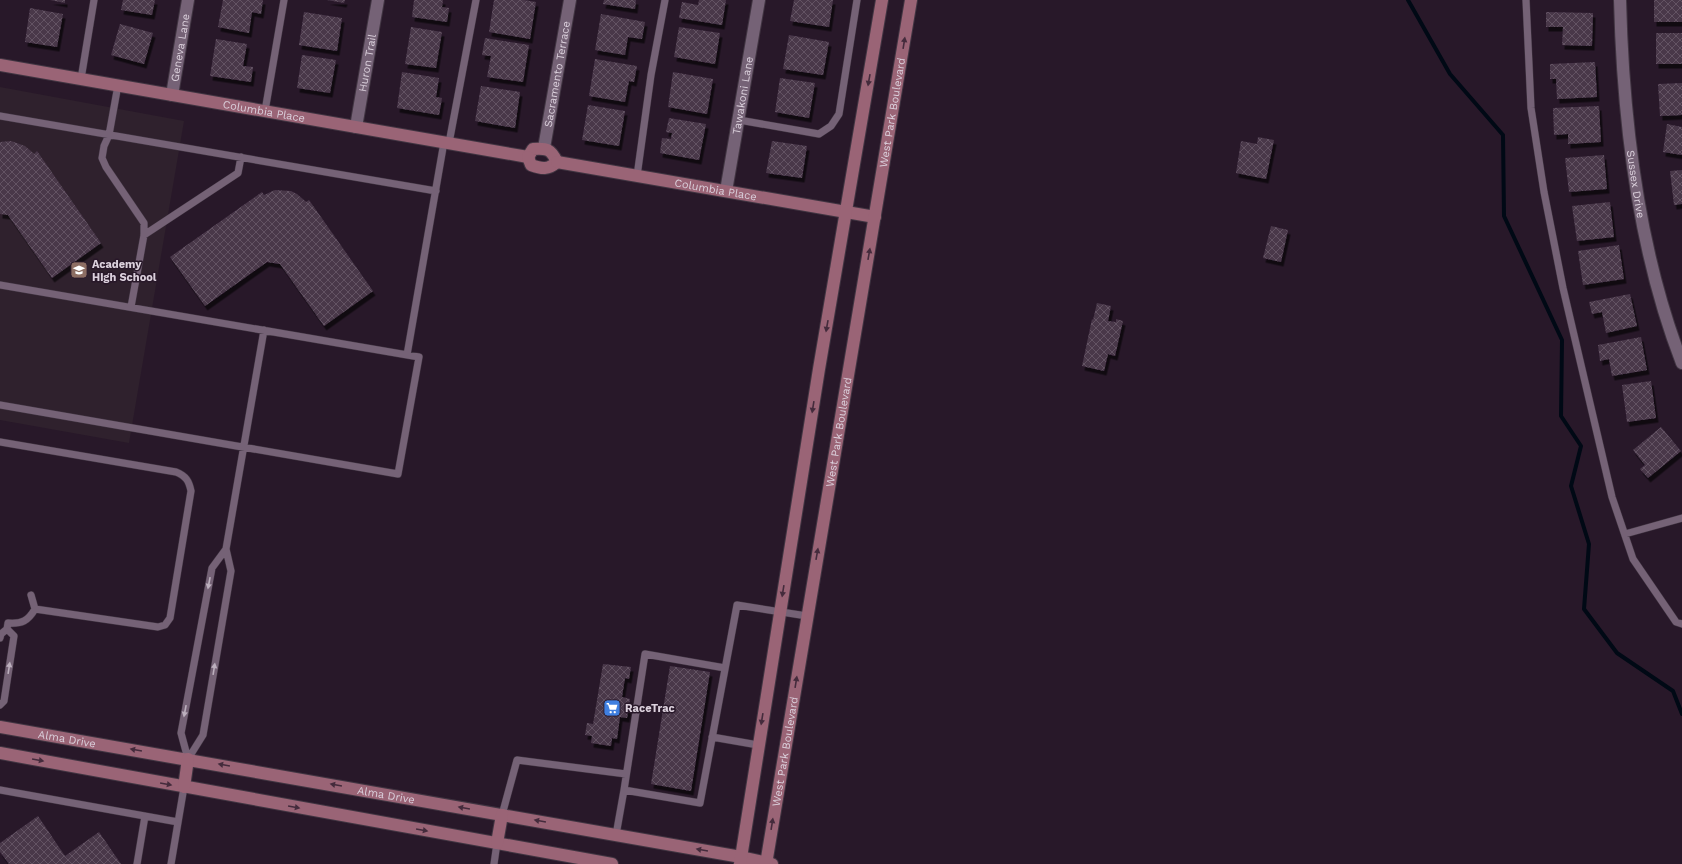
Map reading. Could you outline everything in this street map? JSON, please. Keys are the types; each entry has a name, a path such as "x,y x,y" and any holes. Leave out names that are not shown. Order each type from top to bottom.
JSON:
{"main road":[{"path":"740,860 882,0"},
{"name":"West Park Boulevard","path":"768,864 807,616 875,217 910,0"},
{"name":"Columbia Place","path":"0,65 528,156"},
{"path":"544,148 553,153 557,162 550,168 540,169 531,165 528,156 533,149 544,148"},
{"name":"Columbia Place","path":"557,162 875,217"},
{"name":"Alma Drive","path":"0,727 616,835 740,860 768,864"},
{"path":"0,753 497,843 588,862 612,864"},
{"path":"184,787 188,759"},
{"path":"497,843 502,815"}],"street":[{"name":"Geneva Lane","path":"172,95 188,0"},
{"name":"Huron Trail","path":"356,127 378,0"},
{"name":"Sacramento Terrace","path":"544,148 570,0"},
{"name":"Tawakoni Lane","path":"726,191 759,0"},
{"name":"Sussex Drive","path":"1620,0 1624,98 1642,221 1656,282 1672,339 1682,364"}],"lane":[{"path":"81,79 94,0"},
{"path":"265,111 284,0"},
{"path":"407,355 436,191 476,0"},
{"path":"637,176 651,75 665,0"},
{"path":"739,120 819,134 831,126 839,114 857,0"},
{"path":"1526,0 1532,108 1544,192 1563,288 1612,497 1633,559 1676,622 1682,624"},
{"path":"118,85 109,135 104,146 102,158 106,167 144,223 144,235 132,307"},
{"path":"0,116 436,191"},
{"path":"144,235 238,173 241,157"},
{"path":"0,285 419,357 398,474 0,405"},
{"path":"188,759 203,735 231,570 226,549 264,330"},
{"path":"0,442 176,472 184,475 190,483 191,492 170,618 165,625 158,627 34,609"},
{"path":"1625,534 1682,518"},
{"path":"188,759 181,733 212,568 226,549"},
{"path":"0,638 1,634 8,626 24,622 30,617 34,609 30,595"},
{"path":"624,790 700,803 737,605 807,616"},
{"path":"0,620 8,626 14,636 4,701 0,705"},
{"path":"616,835 645,654 725,668"},
{"path":"712,737 758,745"},
{"path":"502,815 517,760 626,774"},
{"path":"171,864 184,787"},
{"path":"0,790 178,822"},
{"path":"137,864 145,816"},
{"path":"494,864 497,843"}],"shaded area":[{"name":"Academy High School","path":"0,87 184,121 129,443 0,420"}],"building":[{"path":"50,0 65,0 65,3"},
{"path":"123,0 155,0 152,15 121,10"},
{"path":"223,0 263,0 261,14 252,12 249,33 218,27"},
{"path":"327,0 345,0 344,3"},
{"path":"414,0 443,0 442,7 449,8 447,22 412,17"},
{"path":"494,0 524,0 536,2 530,39 489,32"},
{"path":"604,0 636,0 635,9 603,4"},
{"path":"699,0 726,0 722,25 679,18 682,2 698,5"},
{"path":"794,0 833,0 829,27 790,21"},
{"path":"1654,0 1682,0 1682,22 1654,22"},
{"path":"30,8 63,14 57,47 25,42"},
{"path":"304,12 342,18 337,51 299,45"},
{"path":"1546,12 1593,13 1592,46 1562,45 1563,27 1546,27"},
{"path":"601,14 645,22 642,39 628,37 625,55 595,50"},
{"path":"120,24 153,33 144,64 111,55"},
{"path":"411,27 442,32 436,68 405,64"},
{"path":"679,27 720,33 715,64 674,57"},
{"path":"1656,33 1682,33 1682,64 1656,64"},
{"path":"789,35 829,42 823,75 783,69"},
{"path":"485,38 529,45 523,82 487,77 491,56 482,55"},
{"path":"216,39 247,44 243,66 253,67 251,82 210,76"},
{"path":"302,55 336,60 330,93 297,88"},
{"path":"595,59 637,66 634,82 629,81 625,102 589,96"},
{"path":"1595,62 1597,97 1557,99 1556,79 1550,79 1550,64"},
{"path":"402,72 439,78 436,97 442,98 439,115 397,108"},
{"path":"673,72 713,79 707,114 668,107"},
{"path":"780,78 815,83 809,118 775,112"},
{"path":"1682,83 1682,115 1660,116 1658,84"},
{"path":"481,86 520,92 515,128 475,121"},
{"path":"588,105 625,111 619,146 582,140"},
{"path":"1599,106 1601,142 1568,144 1568,134 1554,135 1553,108"},
{"path":"669,118 706,124 699,160 660,153 662,138 671,139 672,133 666,132"},
{"path":"1667,124 1682,127 1682,155 1663,152"},
{"path":"1258,137 1274,140 1266,179 1236,173 1241,141 1257,144"},
{"path":"11,141 25,146 34,154 37,151 101,243 52,278 8,215 0,214 0,142"},
{"path":"772,141 807,146 802,178 766,173"},
{"path":"1604,155 1607,189 1569,192 1565,158"},
{"path":"1682,170 1682,204 1674,205 1670,171"},
{"path":"275,190 291,191 306,202 309,200 373,291 324,326 280,264 267,262 205,306 170,257 262,192 264,195"},
{"path":"1610,202 1614,237 1577,241 1572,206"},
{"path":"1271,226 1288,230 1281,262 1263,258"},
{"path":"1619,245 1624,279 1583,285 1578,251"},
{"path":"1630,294 1637,326 1606,333 1602,312 1592,314 1589,302"},
{"path":"1097,303 1111,306 1108,321 1116,322 1116,319 1123,321 1115,356 1108,354 1104,371 1082,366"},
{"path":"1641,337 1647,370 1612,376 1609,359 1600,361 1598,345"},
{"path":"1651,381 1656,418 1627,422 1622,385"},
{"path":"1661,427 1681,451 1648,478 1640,469 1645,465 1633,450"},
{"name":"RaceTrac","path":"603,664 631,667 629,679 625,678 622,697 630,699 627,718 620,717 617,739 612,738 611,746 591,743 592,736 585,735 587,723 593,724"},
{"path":"670,666 710,672 691,791 651,784"},
{"path":"38,816 65,856 99,832 121,864 9,864 0,852 0,843"}],"waterway":[{"path":"1408,0 1450,74 1503,135 1504,216 1562,340 1561,416 1581,446 1571,486 1589,544 1584,609 1617,653 1673,691 1682,714"}],"place":[{"name":"Academy High School","path":"79,270"},
{"name":"RaceTrac","path":"612,708"}]}
